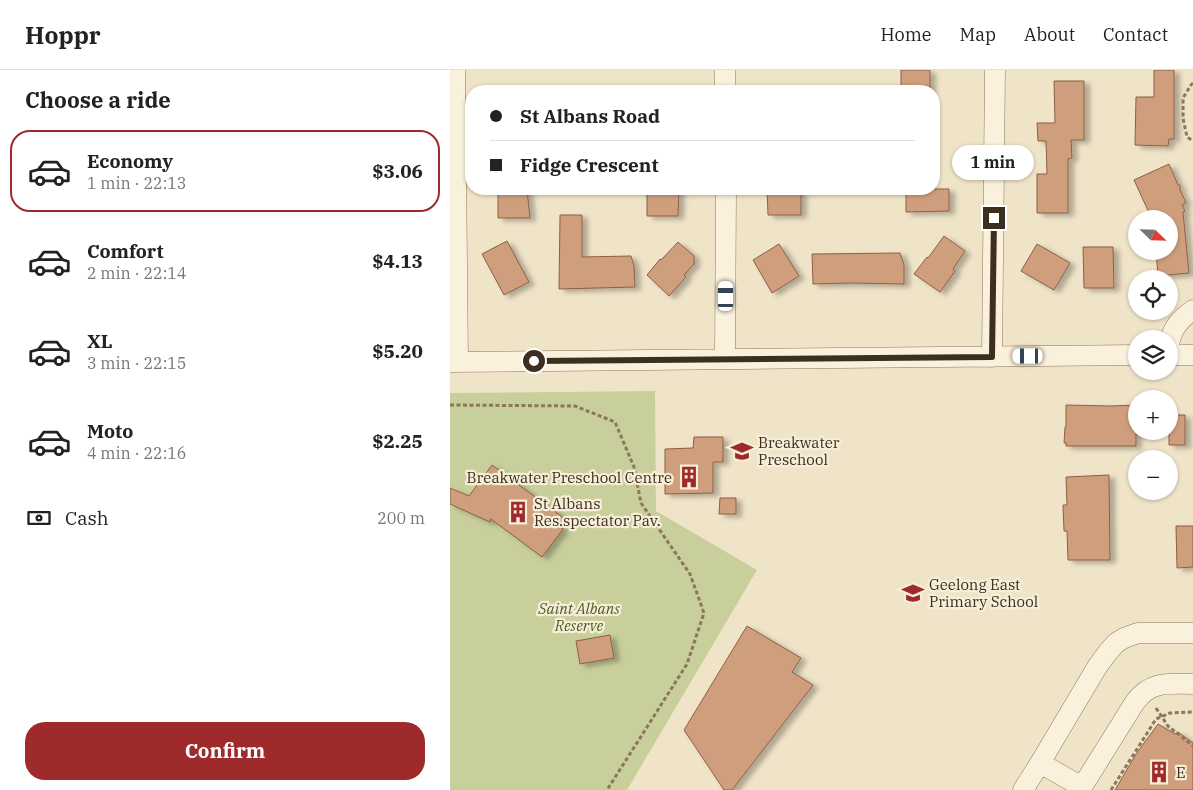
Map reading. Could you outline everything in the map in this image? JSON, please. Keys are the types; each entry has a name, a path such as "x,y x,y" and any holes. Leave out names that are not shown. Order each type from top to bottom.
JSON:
{"street":[{"path":"455,70 454,362 1128,355"},
{"path":"725,70 725,85"},
{"path":"992,357 995,70"},
{"path":"725,359 726,195"},
{"path":"1173,330 1184,317 1193,310"},
{"path":"1178,355 1193,355"},
{"path":"1023,790 1097,667 1116,642 1138,633 1193,633"},
{"path":"1040,763 1082,787 1135,702 1146,691 1164,684 1193,684"}],"path":[{"path":"1193,83 1183,98 1182,118 1187,137 1193,141"},
{"path":"450,405 575,406 615,422 634,467 640,503 690,574 704,612 687,664 607,790"},
{"path":"1146,691 1170,728 1193,746"},
{"path":"1111,790 1156,719 1170,713 1193,712"}],"green space":[{"name":"Saint Albans Reserve","path":"655,391 656,511 757,570 627,790 450,790 450,393"}],"building":[{"path":"901,70 930,70 930,85 901,85"},
{"path":"1154,70 1174,70 1174,139 1169,139 1168,146 1135,145 1136,97 1154,97"},
{"path":"1054,81 1084,81 1084,140 1071,140 1072,158 1068,159 1068,213 1037,213 1037,174 1047,174 1046,141 1038,141 1037,123 1055,123"},
{"path":"1169,164 1178,185 1180,185 1180,190 1186,203 1182,205 1185,211 1183,212 1189,273 1178,274 1178,270 1158,270 1157,260 1178,260 1178,210 1148,210 1134,180"},
{"path":"940,189 949,189 949,211 906,212 906,195 940,195"},
{"path":"498,195 528,195 530,218 498,218"},
{"path":"647,195 679,195 678,216 647,216"},
{"path":"767,195 801,195 801,215 768,215"},
{"path":"560,215 582,215 582,257 631,256 634,266 635,287 559,289"},
{"path":"944,236 965,251 953,269 955,271 940,292 914,274"},
{"path":"507,241 529,282 504,295 482,254"},
{"path":"678,242 694,256 694,264 684,275 686,277 669,296 647,275"},
{"path":"779,244 799,276 772,293 753,260"},
{"path":"1037,244 1070,263 1054,290 1021,271"},
{"path":"1083,247 1113,247 1114,288 1084,288"},
{"path":"900,253 904,265 904,284 813,284 812,254"},
{"path":"1066,405 1128,405 1128,440 1136,440 1136,446 1066,446 1066,443 1064,443"},
{"path":"1178,415 1185,415 1185,445 1169,445 1169,440 1178,440"},
{"name":"Breakwater Preschool Centre","path":"694,437 723,437 723,462 713,462 713,493 665,494 665,449 693,448"},
{"name":"St Albans Res.spectator Pav.","path":"492,465 565,519 559,527 563,529 542,557 491,519 490,522 450,504 450,488 469,496"},
{"path":"1109,475 1110,560 1068,560 1067,531 1064,531 1063,505 1067,505 1066,477"},
{"path":"720,498 736,498 736,514 719,514"},
{"path":"1176,526 1193,526 1193,567 1177,568"},
{"path":"747,626 801,658 792,672 813,685 732,790 724,790 684,730"},
{"path":"610,635 614,658 580,664 576,641"},
{"name":"E","path":"1158,724 1175,734 1178,732 1193,743 1193,790 1115,790 1136,754"}],"place":[{"name":"Breakwater Preschool","path":"742,451"},
{"name":"Breakwater Preschool Centre","path":"689,477"},
{"name":"St Albans Res.spectator Pav.","path":"518,512"},
{"name":"Geelong East Primary School","path":"913,593"},
{"name":"E","path":"1159,772"}],"route":[{"path":"534,361 992,357 994,218"}]}
